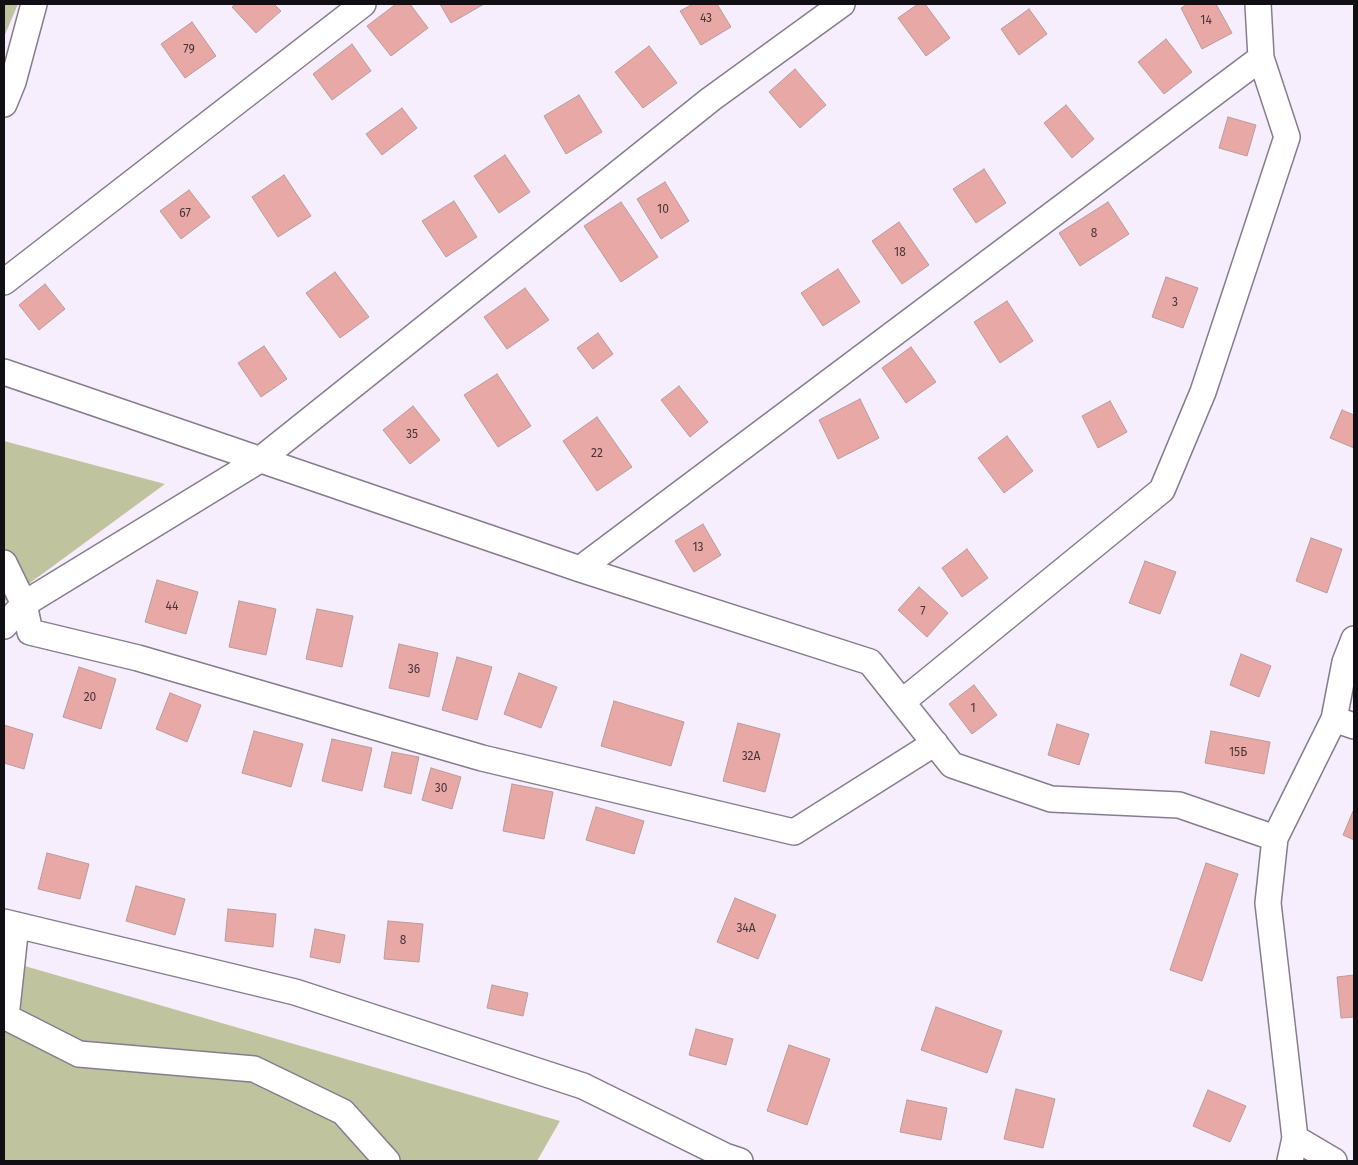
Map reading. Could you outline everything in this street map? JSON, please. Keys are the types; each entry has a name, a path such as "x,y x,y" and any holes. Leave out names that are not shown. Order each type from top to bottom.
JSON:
{"street":[{"path":"4,104 13,82 34,4"},
{"path":"4,282 363,4"},
{"path":"4,626 24,604 261,459 711,99 842,4"},
{"path":"902,702 1162,490 1203,392 1287,137 1261,58 1258,4"},
{"path":"580,569 1261,58"},
{"path":"4,372 580,569 870,662 952,765 1051,800 1179,805 1275,838"},
{"path":"4,563 24,604 30,632 138,658 482,758 794,832 934,743"},
{"path":"1334,1161 1292,1150 1268,903 1275,838 1344,722 1345,662 1354,639"},
{"path":"387,1161 343,1112 254,1069 79,1054 6,1017 10,924 304,995 583,1086 725,1156 740,1161"}],"green space":[{"path":"4,4 18,4 4,37"},
{"path":"4,441 165,484 4,602"},
{"path":"4,960 560,1121 537,1161 4,1161"}],"building":[{"path":"236,4 274,4 281,11 256,33 232,7"},
{"path":"396,4 410,4 428,28 391,56 367,26"},
{"path":"440,4 484,4 451,23"},
{"path":"693,4 717,4 731,27 701,45 680,11"},
{"path":"918,4 925,4 950,38 926,56 898,18"},
{"path":"1188,4 1216,4 1232,33 1202,49 1181,8"},
{"path":"1029,9 1047,34 1019,55 1001,29"},
{"path":"192,22 216,56 185,78 161,44"},
{"path":"1166,39 1192,72 1164,94 1138,62"},
{"path":"352,44 371,71 332,100 313,74"},
{"path":"649,46 677,83 643,108 615,72"},
{"path":"795,69 826,105 800,128 769,92"},
{"path":"579,95 602,132 566,154 544,116"},
{"path":"1066,105 1094,139 1072,158 1044,123"},
{"path":"402,108 417,128 382,155 366,134"},
{"path":"1228,117 1256,125 1247,156 1219,148"},
{"path":"505,155 530,192 499,213 474,176"},
{"path":"984,169 1006,203 976,223 953,189"},
{"path":"284,175 311,216 278,237 252,197"},
{"path":"665,182 689,221 661,239 637,199"},
{"path":"189,190 210,217 181,239 160,211"},
{"path":"454,201 477,237 446,257 422,221"},
{"path":"621,202 658,257 621,282 584,226"},
{"path":"1108,202 1129,234 1080,266 1059,233"},
{"path":"899,222 929,265 902,284 872,241"},
{"path":"838,269 860,302 823,326 801,293"},
{"path":"335,272 369,317 340,338 306,293"},
{"path":"1166,277 1198,288 1183,328 1152,317"},
{"path":"45,284 65,309 39,330 19,305"},
{"path":"525,288 549,320 507,349 484,317"},
{"path":"1007,301 1033,341 1000,363 974,322"},
{"path":"598,333 613,354 593,369 577,348"},
{"path":"264,346 287,379 261,397 238,363"},
{"path":"911,347 936,382 906,403 882,368"},
{"path":"497,374 531,426 498,447 464,395"},
{"path":"679,386 708,422 690,437 661,400"},
{"path":"860,399 879,438 838,459 819,420"},
{"path":"1110,401 1127,432 1098,448 1082,416"},
{"path":"413,406 440,440 410,464 383,430"},
{"path":"1342,410 1354,415 1354,448 1330,438"},
{"path":"597,417 632,467 597,491 563,441"},
{"path":"1007,436 1033,471 1004,493 978,458"},
{"path":"703,524 721,555 694,572 675,541"},
{"path":"1311,538 1342,549 1327,593 1296,581"},
{"path":"967,549 988,578 962,597 942,568"},
{"path":"1145,561 1176,572 1160,614 1129,603"},
{"path":"157,580 198,592 186,634 145,622"},
{"path":"919,587 948,613 927,637 898,610"},
{"path":"239,601 276,609 266,655 229,647"},
{"path":"317,609 353,616 342,667 306,659"},
{"path":"399,644 438,653 429,697 389,688"},
{"path":"1241,654 1271,666 1259,697 1230,685"},
{"path":"457,657 492,667 477,720 442,710"},
{"path":"79,667 116,679 101,729 63,717"},
{"path":"519,673 557,687 541,728 504,714"},
{"path":"974,685 997,715 972,734 949,704"},
{"path":"170,693 201,705 187,742 156,729"},
{"path":"614,701 684,722 671,766 601,746"},
{"path":"738,723 780,734 765,792 723,781"},
{"path":"1057,724 1089,734 1079,765 1048,755"},
{"path":"4,725 33,734 24,769 4,763"},
{"path":"254,731 303,744 291,787 242,773"},
{"path":"1211,731 1270,742 1264,774 1205,763"},
{"path":"332,739 372,748 362,791 322,781"},
{"path":"392,752 419,757 411,794 384,787"},
{"path":"431,768 461,777 452,809 422,800"},
{"path":"512,784 553,792 544,839 503,831"},
{"path":"596,807 644,821 634,854 586,840"},
{"path":"1354,809 1354,840 1343,835"},
{"path":"47,853 89,864 80,899 38,889"},
{"path":"1206,863 1238,874 1202,981 1170,970"},
{"path":"136,886 185,899 175,935 126,921"},
{"path":"735,898 776,915 758,959 717,942"},
{"path":"228,909 276,914 273,947 225,941"},
{"path":"388,921 423,924 419,962 384,959"},
{"path":"315,929 345,935 340,963 310,957"},
{"path":"1354,975 1354,1017 1341,1018 1337,977"},
{"path":"492,985 528,993 523,1016 487,1008"},
{"path":"936,1007 1002,1031 987,1073 921,1050"},
{"path":"696,1029 733,1039 726,1065 689,1055"},
{"path":"789,1045 830,1059 807,1125 767,1111"},
{"path":"1016,1089 1055,1099 1043,1148 1004,1139"},
{"path":"1208,1090 1246,1106 1230,1142 1193,1126"},
{"path":"907,1100 947,1108 941,1140 900,1132"}]}
